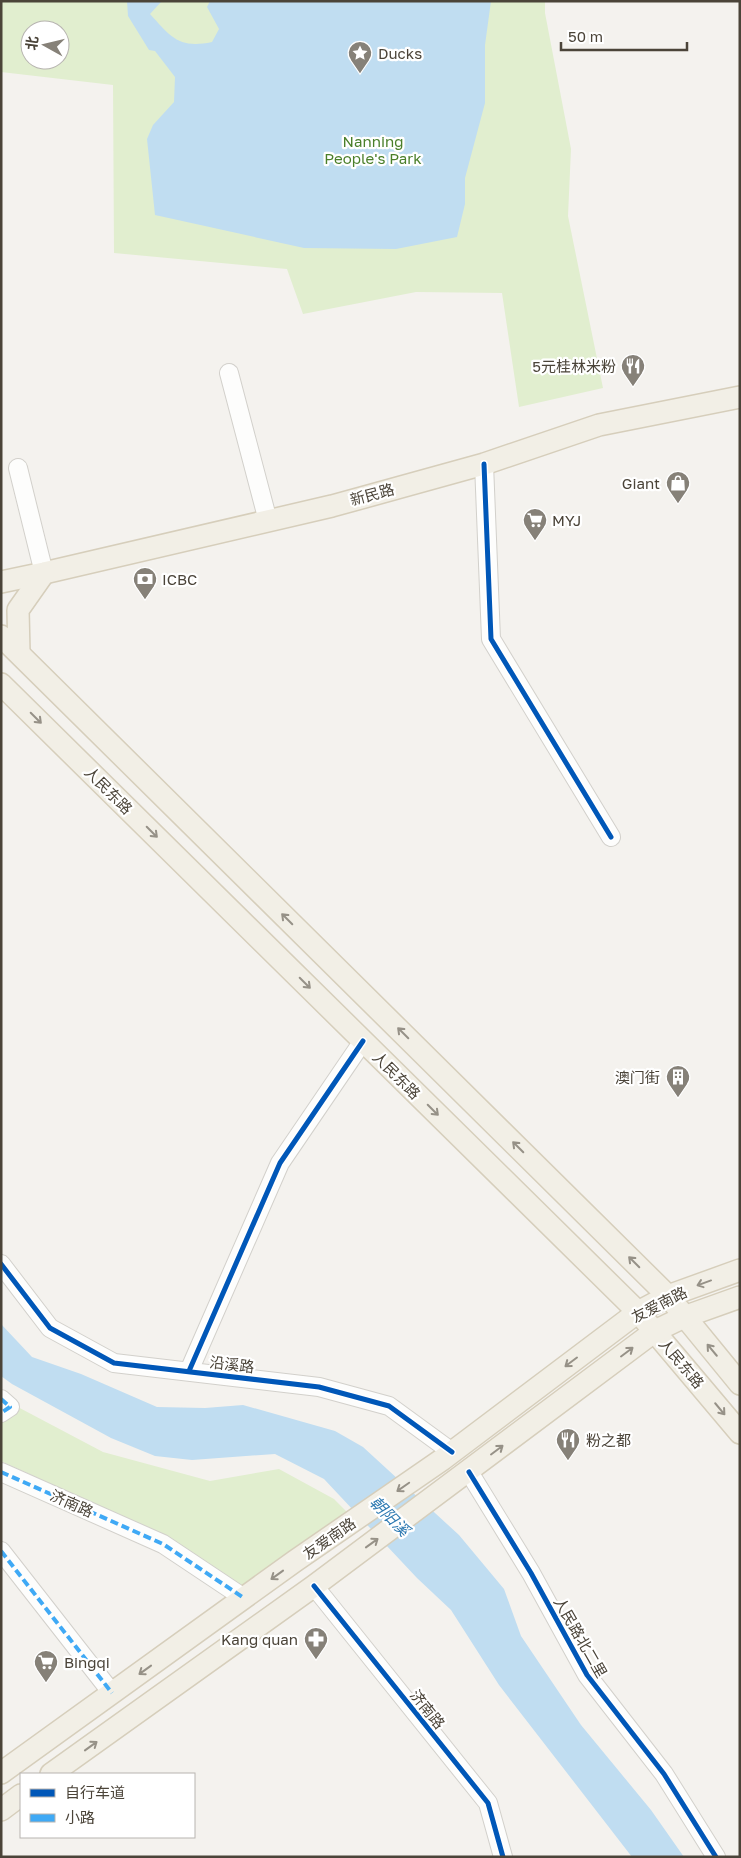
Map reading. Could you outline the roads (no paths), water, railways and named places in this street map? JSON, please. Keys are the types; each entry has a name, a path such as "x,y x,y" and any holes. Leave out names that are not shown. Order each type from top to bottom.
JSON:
{"main road":[{"name":"新民路","path":"1,582 332,506 484,464 599,425 740,396"},
{"path":"19,653 18,610 44,573"},
{"name":"人民东路","path":"1,636 668,1296 740,1384"},
{"name":"人民东路","path":"1,684 638,1312 740,1433"},
{"name":"友爱南路","path":"1,1773 244,1598 448,1455 638,1312 668,1296 740,1270"},
{"name":"友爱南路","path":"52,1773 464,1476 655,1331 684,1317 740,1297"},
{"path":"1,1810 20,1796"}],"street":[{"path":"229,373 268,521"},
{"path":"484,464 491,639 611,837"},
{"path":"18,468 44,573"},
{"path":"189,1371 280,1163 363,1041"},
{"name":"沿溪路","path":"1,1264 50,1328 114,1363 319,1387 389,1406 448,1455"},
{"path":"1,1399 10,1407 1,1414"},
{"name":"济南路","path":"1,1472 163,1544 244,1598"},
{"name":"人民路北二里","path":"464,1476 531,1574 587,1675 664,1774 716,1857"},
{"path":"1,1551 112,1693"},
{"name":"济南路","path":"314,1586 488,1803 503,1857"}],"water":[{"path":"127,1 162,1 150,14 176,39 191,44 201,44 212,42 219,29 207,7 210,1 491,1 485,45 485,103 465,178 465,204 457,237 396,249 304,248 155,215 147,139 153,125 174,102 175,77 155,51 149,50 128,16"},
{"name":"朝阳溪","path":"1,1324 32,1357 81,1374 157,1407 205,1408 243,1405 335,1431 363,1447 459,1535 504,1589 521,1636 581,1725 651,1810 684,1857 632,1857 499,1685 451,1610 417,1578 324,1479 275,1454 192,1460 155,1456 111,1438 12,1384 1,1376"}],"place":[{"name":"Ducks","path":"360,74"},
{"name":"5元桂林米粉","path":"633,387"},
{"name":"Giant","path":"678,504"},
{"name":"MYJ","path":"535,541"},
{"name":"ICBC","path":"145,600"},
{"name":"澳门街","path":"678,1098"},
{"name":"粉之都","path":"568,1461"},
{"name":"Kang quan","path":"316,1660"},
{"name":"Bingqi","path":"46,1683"}],"park label":[{"name":"Nanning People's Park","path":"373,150"}]}
